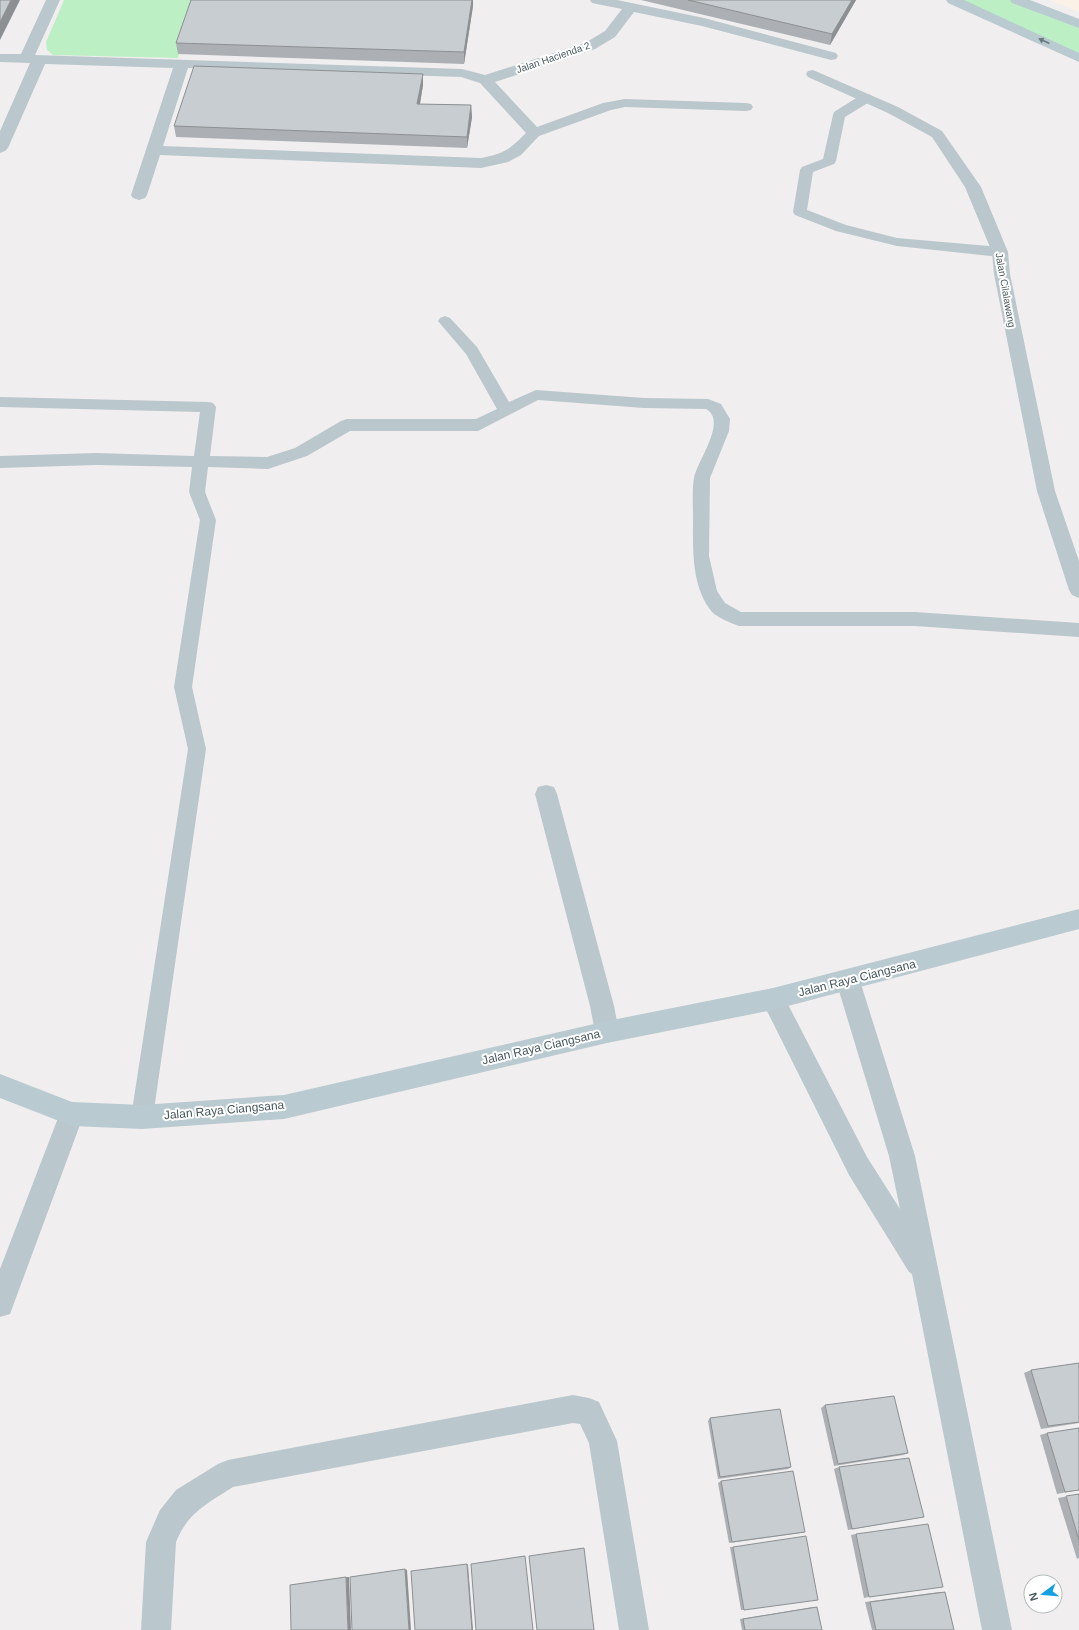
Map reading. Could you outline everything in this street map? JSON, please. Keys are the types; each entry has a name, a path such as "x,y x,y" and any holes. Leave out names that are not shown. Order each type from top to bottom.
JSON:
{"main road":[{"path":"953,0 1079,58"},
{"path":"1017,0 1079,24"},
{"name":"Jalan Raya Ciangsana","path":"0,1086 72,1114 142,1117 284,1107 607,1032 773,999 1079,919"}],"street":[{"path":"0,148 53,0"},
{"path":"597,0 704,22 831,56"},
{"name":"Jalan Hacienda 2","path":"485,80 590,46 610,34 630,8"},
{"path":"0,58 462,73 485,80 534,133"},
{"path":"139,195 182,64"},
{"name":"Jalan Cilalawang","path":"813,74 892,110 937,134 973,187 1000,252 1002,274 1046,491 1079,590"},
{"path":"154,150 481,163 503,159 516,152 534,133 608,106 624,102 746,107"},
{"path":"546,794 602,1006 607,1032"},
{"path":"848,980 902,1156 997,1630"},
{"path":"773,999 858,1166 926,1276"},
{"path":"0,1304 72,1114"},
{"path":"156,1630 161,1542 170,1520 186,1500 228,1474 573,1409 589,1412 603,1441 634,1630"}],"lane":[{"path":"866,98 839,115 829,161 807,170 800,212 841,228 897,242 1000,252"},
{"path":"445,321 472,351 506,411"},
{"path":"0,462 96,459 268,463 301,452 347,425 478,425 536,395 644,403 708,404 716,408 722,419 720,431 702,478 701,556 706,583 718,608 739,619 915,619 1079,630"},
{"path":"0,402 208,407 197,492 208,520 183,687 197,749 142,1117"}],"shaded area":[{"path":"1050,0 1079,0 1079,12"}],"green space":[{"path":"64,0 198,0 178,58 53,55 47,50 46,42"},
{"path":"953,0 1017,0 1079,24 1079,58"}],"building":[{"path":"0,0 11,0 0,22"},
{"path":"191,0 472,0 464,52 176,43"},
{"path":"688,0 852,0 832,34"},
{"path":"194,66 423,74 417,104 471,105 467,137 174,126"},
{"path":"1079,1363 1079,1422 1048,1426 1031,1370"},
{"path":"894,1396 908,1453 838,1464 825,1405"},
{"path":"780,1409 791,1467 720,1477 710,1418"},
{"path":"1079,1428 1079,1490 1065,1492 1047,1433"},
{"path":"909,1458 924,1517 852,1529 839,1467"},
{"path":"793,1471 805,1532 732,1542 721,1481"},
{"path":"1079,1494 1079,1540 1066,1496"},
{"path":"928,1524 943,1587 869,1597 856,1534"},
{"path":"806,1536 818,1600 744,1610 733,1547"},
{"path":"584,1548 594,1630 537,1630 529,1556"},
{"path":"525,1556 533,1630 476,1630 471,1564"},
{"path":"467,1564 472,1630 415,1630 411,1571"},
{"path":"405,1569 409,1630 352,1630 350,1577"},
{"path":"346,1577 348,1630 291,1630 290,1585"},
{"path":"945,1592 954,1630 876,1630 870,1602"},
{"path":"817,1607 822,1630 745,1630 743,1619"}]}
